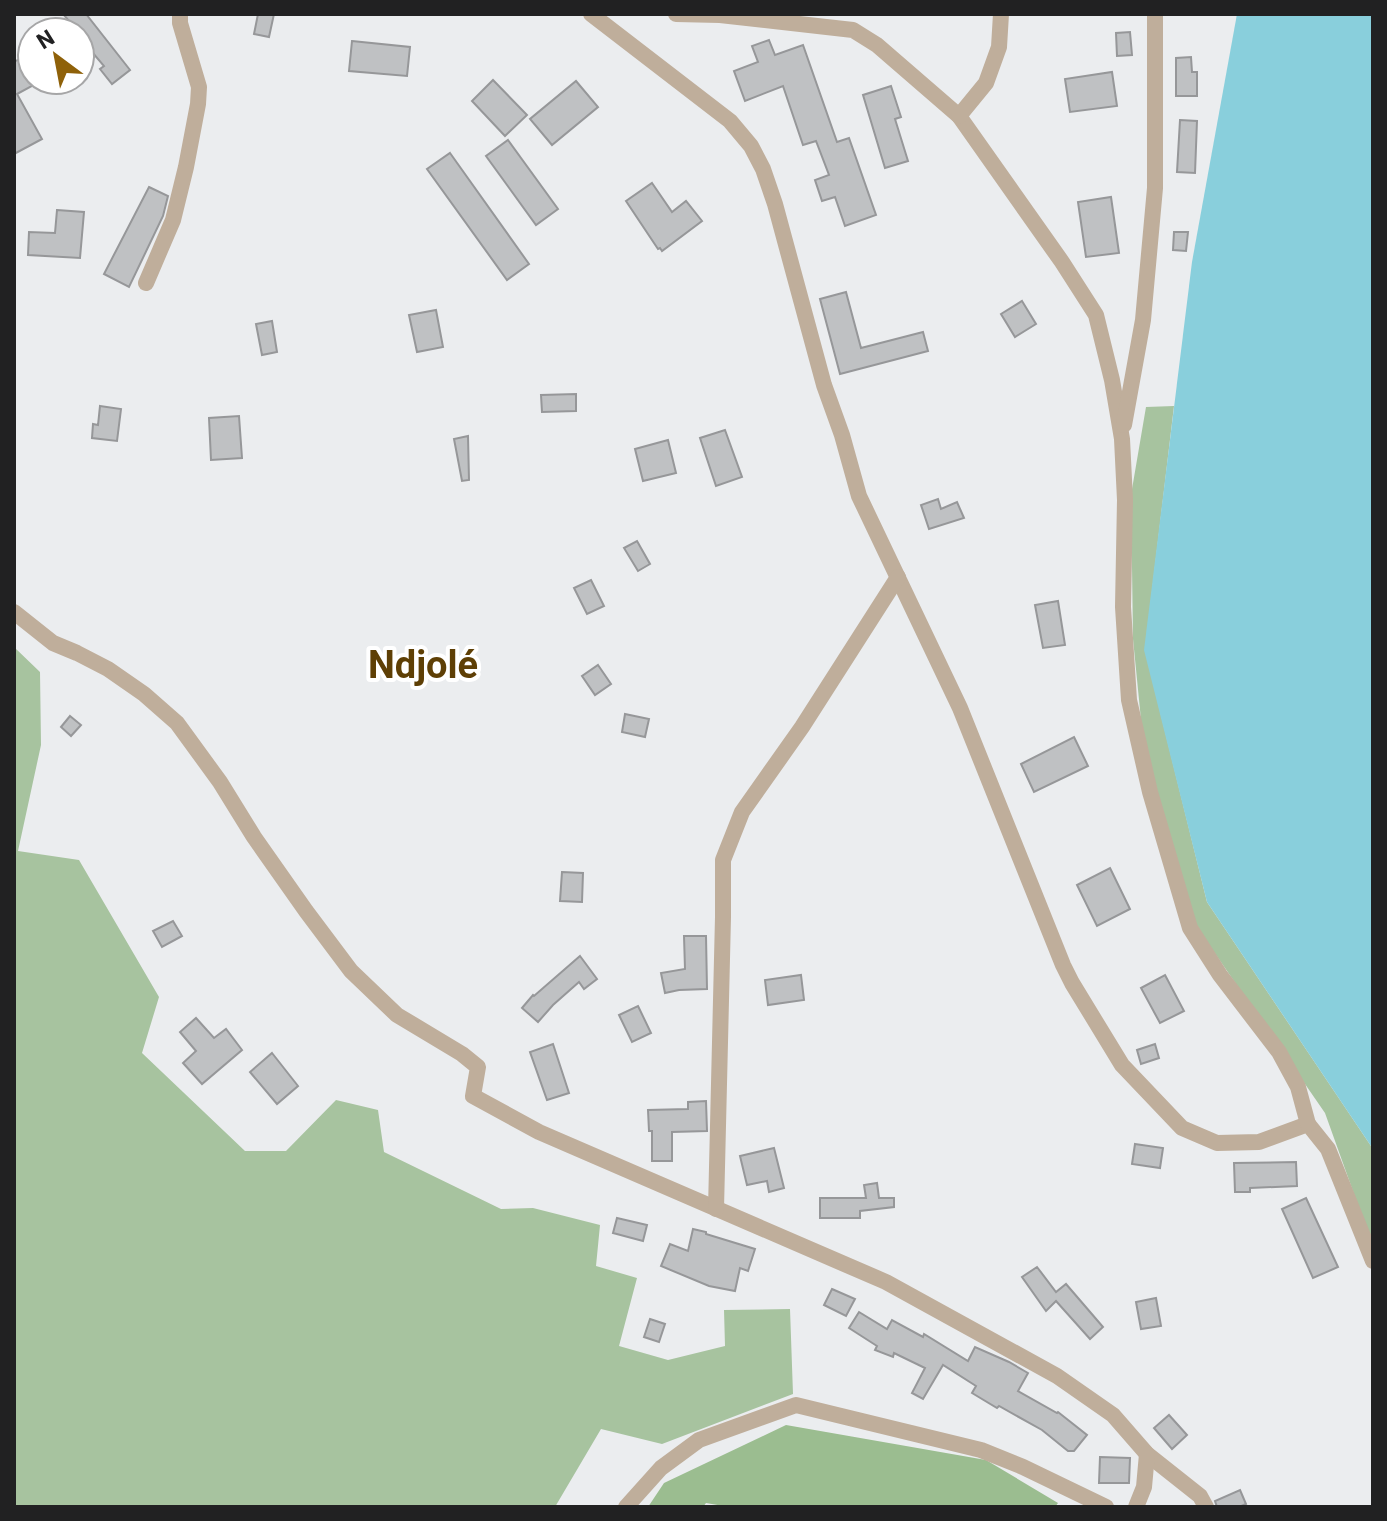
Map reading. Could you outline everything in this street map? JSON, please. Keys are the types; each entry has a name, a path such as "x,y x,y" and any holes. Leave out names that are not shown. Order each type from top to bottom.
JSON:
{"street":[{"path":"146,283 173,220 198,104 199,87 180,14"},
{"path":"591,14 730,121 751,146 763,169 859,496 960,708 1063,965 1122,1065 1182,1128 1217,1143 1259,1142 1308,1124"},
{"path":"676,14 720,15 853,30 877,45 959,116 1096,315 1122,439 1125,500 1123,607 1129,700 1150,792 1190,928 1220,975 1279,1052 1298,1087 1308,1124 1328,1149 1373,1261"},
{"path":"959,116 986,83 999,47 1001,14"},
{"path":"1122,439 1143,320 1155,188 1155,14"},
{"path":"716,1209 723,860 742,812 802,727 898,577"},
{"path":"14,612 53,643 108,669 144,694 177,723 220,782 254,837 351,971 397,1015 478,1067 473,1096 539,1132 886,1282 1057,1376 1113,1415 1147,1454 1200,1496 1206,1507"},
{"path":"626,1507 661,1468 699,1440 796,1405 981,1450 1106,1507"},
{"path":"1136,1507 1144,1487 1147,1454"}],"green space":[{"path":"1174,406 1145,650 1207,902 1373,1149 1373,1247 1325,1113 1194,923 1143,740 1133,639 1131,495 1146,407"},
{"path":"14,647 40,672 41,745 18,851 79,860 159,997 142,1053 245,1151 286,1151 336,1100 378,1110 384,1152 501,1209 533,1208 600,1225 596,1266 637,1278 619,1346 668,1360 725,1346 724,1310 790,1309 793,1394 662,1444 601,1429 555,1507 14,1507"},
{"path":"786,1425 986,1460 1058,1503 1055,1507 729,1507 706,1503 703,1507 648,1507 664,1483"}],"water":[{"path":"1237,14 1373,14 1373,1149 1207,902 1144,650 1192,262"}],"building":[{"path":"63,14 88,16 65,16"},
{"path":"258,14 274,14 269,37 254,34"},
{"path":"96,27 130,70 112,84 100,69 104,66 96,57"},
{"path":"1130,32 1132,55 1117,56 1116,33"},
{"path":"769,40 775,55 803,45 837,142 849,138 876,215 845,226 835,197 822,201 815,180 829,175 816,141 803,145 783,86 745,101 734,71 758,62 752,46"},
{"path":"352,41 410,47 407,76 349,71"},
{"path":"1191,57 1192,72 1197,72 1197,96 1176,96 1176,58"},
{"path":"14,62 16,96 42,139 14,154"},
{"path":"1112,72 1117,106 1070,112 1065,79"},
{"path":"493,80 527,115 505,136 472,101"},
{"path":"576,81 598,107 552,145 530,119"},
{"path":"891,86 901,117 895,119 908,161 885,168 863,95"},
{"path":"1180,120 1197,121 1195,173 1177,172"},
{"path":"508,140 558,209 536,225 486,156"},
{"path":"450,153 529,264 507,280 427,169"},
{"path":"652,183 672,212 686,201 702,221 662,251 626,201"},
{"path":"149,187 168,196 163,216 129,287 104,274"},
{"path":"1111,197 1119,253 1086,257 1078,202"},
{"path":"57,210 84,212 80,258 28,255 29,232 55,233"},
{"path":"1174,232 1188,232 1186,251 1173,250"},
{"path":"846,292 861,348 923,332 928,351 840,374 820,299"},
{"path":"1022,301 1036,324 1015,337 1001,314"},
{"path":"436,310 443,347 417,352 409,315"},
{"path":"272,321 277,352 262,355 256,324"},
{"path":"576,394 576,411 542,412 541,395"},
{"path":"100,406 121,409 117,441 92,438 93,424 98,425"},
{"path":"239,416 242,458 211,460 209,418"},
{"path":"725,430 742,477 716,486 700,438"},
{"path":"468,436 469,480 462,481 454,439"},
{"path":"668,440 676,473 643,481 635,449"},
{"path":"938,499 941,509 957,502 964,518 929,529 921,505"},
{"path":"637,541 650,564 638,571 624,548"},
{"path":"591,580 604,606 587,614 574,588"},
{"path":"1058,601 1065,645 1043,648 1035,605"},
{"path":"598,665 611,684 595,695 582,676"},
{"path":"625,714 649,719 645,737 622,732"},
{"path":"70,716 81,725 71,736 61,727"},
{"path":"1074,737 1088,766 1034,792 1021,764"},
{"path":"1110,868 1130,909 1097,926 1077,885"},
{"path":"562,872 583,873 582,902 560,901"},
{"path":"173,921 182,936 162,947 153,931"},
{"path":"684,936 706,936 707,989 665,993 661,973 685,969"},
{"path":"580,956 597,979 584,989 579,982 538,1022 522,1008"},
{"path":"801,975 804,1000 768,1005 765,980"},
{"path":"1165,975 1184,1011 1160,1023 1141,988"},
{"path":"638,1006 651,1033 632,1042 619,1015"},
{"path":"196,1018 214,1038 226,1029 242,1050 202,1084 183,1063 196,1051 180,1032"},
{"path":"553,1044 569,1093 547,1100 530,1052"},
{"path":"1155,1044 1159,1058 1141,1064 1137,1050"},
{"path":"272,1053 298,1086 277,1104 250,1072"},
{"path":"706,1101 707,1131 672,1132 672,1161 652,1161 648,1110 688,1109 688,1102"},
{"path":"1135,1144 1163,1148 1160,1168 1132,1164"},
{"path":"774,1148 784,1188 769,1192 767,1181 747,1185 740,1156"},
{"path":"1296,1162 1297,1186 1250,1188 1250,1192 1235,1192 1234,1163"},
{"path":"877,1183 879,1198 894,1198 894,1207 860,1211 860,1218 820,1218 820,1198 866,1198 864,1185"},
{"path":"1306,1198 1338,1267 1313,1278 1282,1209"},
{"path":"617,1218 647,1225 643,1241 613,1233"},
{"path":"693,1229 755,1249 748,1271 740,1268 735,1291 709,1286 661,1266 670,1244 688,1251"},
{"path":"1037,1267 1056,1292 1066,1284 1103,1327 1090,1339 1056,1301 1046,1311 1022,1277"},
{"path":"832,1289 855,1299 846,1316 824,1305"},
{"path":"1156,1298 1161,1326 1141,1329 1136,1302"},
{"path":"859,1312 887,1329 892,1320 923,1337 924,1334 968,1361 975,1347 1009,1362 1028,1373 1018,1391 1058,1412 1087,1435 1074,1451 1068,1451 1042,1430 972,1393 976,1386 943,1365 923,1399 912,1393 925,1368 894,1353 893,1357 875,1350 877,1346 849,1328"},
{"path":"650,1319 665,1324 659,1342 644,1337"},
{"path":"1169,1415 1187,1435 1172,1449 1154,1428"},
{"path":"1100,1457 1130,1458 1129,1483 1099,1483"},
{"path":"1240,1490 1246,1504 1217,1507 1215,1501"}],"district":[{"name":"Ndjolé","path":"423,665"}]}
